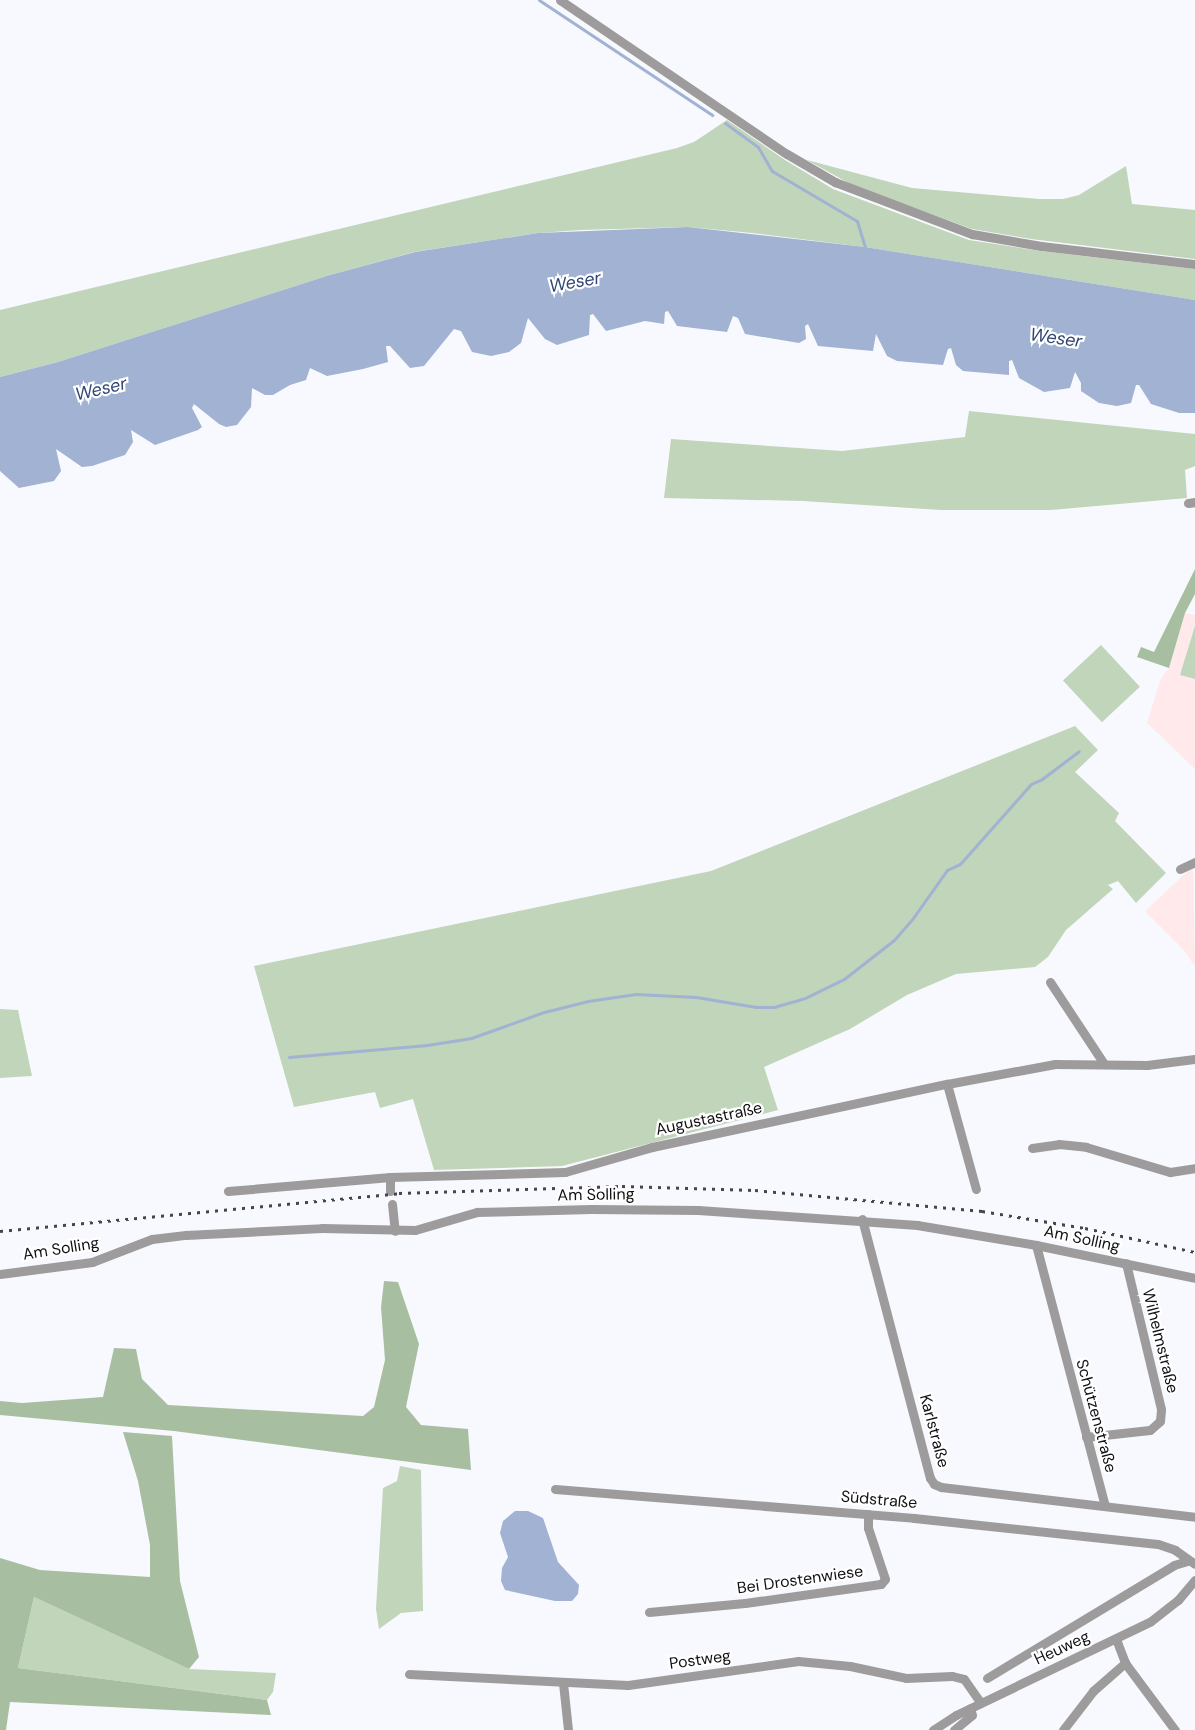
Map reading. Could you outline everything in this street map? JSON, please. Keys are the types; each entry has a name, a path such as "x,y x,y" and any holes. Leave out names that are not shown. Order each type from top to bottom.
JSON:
{"street":[{"path":"560,0 787,154 835,182 972,234 1041,246 1195,264"},
{"path":"1180,869 1195,862"},
{"path":"1050,982 1104,1065"},
{"name":"Augustastraße","path":"228,1191 390,1177 565,1172 652,1147 947,1084 1055,1064 1147,1065 1195,1059"},
{"path":"947,1084 976,1189"},
{"path":"1032,1148 1059,1144 1086,1147 1170,1172 1195,1168"},
{"path":"390,1177 390,1191"},
{"path":"392,1204 394,1231"},
{"name":"Am Solling","path":"0,1274 92,1262 152,1239 186,1235 322,1228 415,1230 477,1212 591,1209 698,1210 862,1219 917,1225 1036,1245 1195,1278"},
{"name":"Karlstraße","path":"862,1219 930,1478 934,1484 941,1487 1105,1506"},
{"name":"Schützenstraße","path":"1036,1245 1105,1506"},
{"name":"Wilhelmstraße","path":"1086,1437 1150,1430 1160,1421 1161,1408 1126,1263"},
{"name":"Südstraße","path":"555,1489 868,1514 1158,1544 1175,1550 1191,1563"},
{"path":"1105,1506 1195,1517"},
{"name":"Bei Drostenwiese","path":"649,1612 745,1603 881,1584 885,1579 868,1528 868,1514"},
{"name":"Heuweg","path":"987,1678 1174,1565 1191,1563"},
{"name":"Heuweg","path":"933,1730 970,1708 1151,1621 1178,1600 1195,1580"},
{"path":"1116,1639 1125,1663 1175,1730"},
{"name":"Postweg","path":"409,1674 627,1685 798,1660 850,1666 906,1678 952,1676 964,1679 981,1703"},
{"path":"1063,1730 1093,1691 1125,1663"},
{"path":"563,1683 568,1730"},
{"path":"954,1730 972,1715 970,1708"}],"shaded area":[{"path":"1185,613 1195,615 1195,769 1147,723 1161,678 1169,668"},
{"path":"1193,870 1195,963 1193,964 1184,950 1145,911 1188,871"}],"green space":[{"path":"727,120 785,160 833,189 969,240 1040,251 1195,269 1195,300 865,247 752,233 688,227 581,230 538,233 414,252 330,275 58,362 0,377 0,310 677,148 694,142"},
{"path":"807,160 912,188 1039,199 1063,199 1079,195 1126,166 1132,204 1195,210 1195,259 1031,239 972,229 854,186"},
{"path":"969,411 1195,434 1195,466 1185,470 1187,498 1051,510 941,510 803,501 664,498 671,439 842,451 965,437"},
{"path":"1195,569 1195,594 1185,613 1169,668 1137,657 1141,647 1154,652"},
{"path":"1195,626 1195,679 1180,675"},
{"path":"1101,645 1140,687 1102,722 1063,680"},
{"path":"1075,726 1098,750 1075,772 1119,813 1115,821 1166,873 1136,903 1118,881 1108,885 1113,889 1066,930 1048,957 1035,967 956,974 907,995 850,1029 764,1067 778,1110 562,1166 434,1170 413,1099 380,1108 375,1092 294,1107 254,966 711,871"},
{"path":"0,1009 18,1010 32,1076 0,1078"},
{"path":"384,1281 398,1282 419,1344 406,1407 421,1425 468,1429 471,1470 174,1431 0,1415 0,1401 22,1403 103,1397 114,1348 136,1349 142,1379 168,1405 363,1416 374,1407 385,1360 381,1307"},
{"path":"123,1432 172,1436 180,1581 199,1657 189,1669 34,1597 18,1668 267,1700 271,1715 10,1702 6,1730 0,1730 0,1558 40,1570 150,1577 150,1545 138,1481"},
{"path":"400,1466 421,1470 423,1611 401,1613 379,1629 376,1609 383,1488 397,1481"},
{"path":"34,1597 189,1669 276,1673 273,1692 267,1700 18,1668"}],"water":[{"name":"Weser","path":"688,227 865,247 1195,300 1195,413 1179,413 1151,404 1139,385 1136,385 1131,403 1117,406 1099,403 1081,391 1081,383 1075,372 1070,388 1044,392 1019,378 1012,360 1009,361 1009,375 963,371 956,365 951,348 948,349 943,365 897,361 887,356 876,334 873,351 818,346 808,324 805,326 806,339 799,343 745,334 738,318 733,316 727,332 677,326 668,311 665,312 664,324 645,321 606,331 593,314 590,315 589,335 557,345 545,339 528,318 521,343 509,352 491,356 472,352 461,331 454,329 424,366 410,368 390,346 386,346 388,362 327,376 310,368 306,380 290,385 273,395 265,395 252,388 251,407 237,425 226,427 219,424 194,404 192,408 202,427 198,430 155,445 131,430 133,442 125,455 92,466 82,467 56,449 61,471 54,481 19,488 0,471 0,377 58,362 330,275 415,252 538,233"},
{"path":"515,1511 528,1511 543,1518 558,1562 579,1585 578,1594 572,1601 555,1601 505,1590 501,1581 502,1568 508,1557 500,1533 503,1521"}],"waterway":[{"path":"539,0 712,115"},
{"path":"725,123 758,147 772,171 857,221 866,251"},
{"path":"289,1057 427,1045 471,1038 544,1012 588,1001 635,994 696,997 756,1007 774,1007 805,998 844,979 894,940 913,918 947,870 960,864 1031,784 1042,779 1079,751"}],"railway":[{"path":"0,1231 399,1193 622,1186 755,1190 982,1211 1085,1228 1195,1252"}]}
